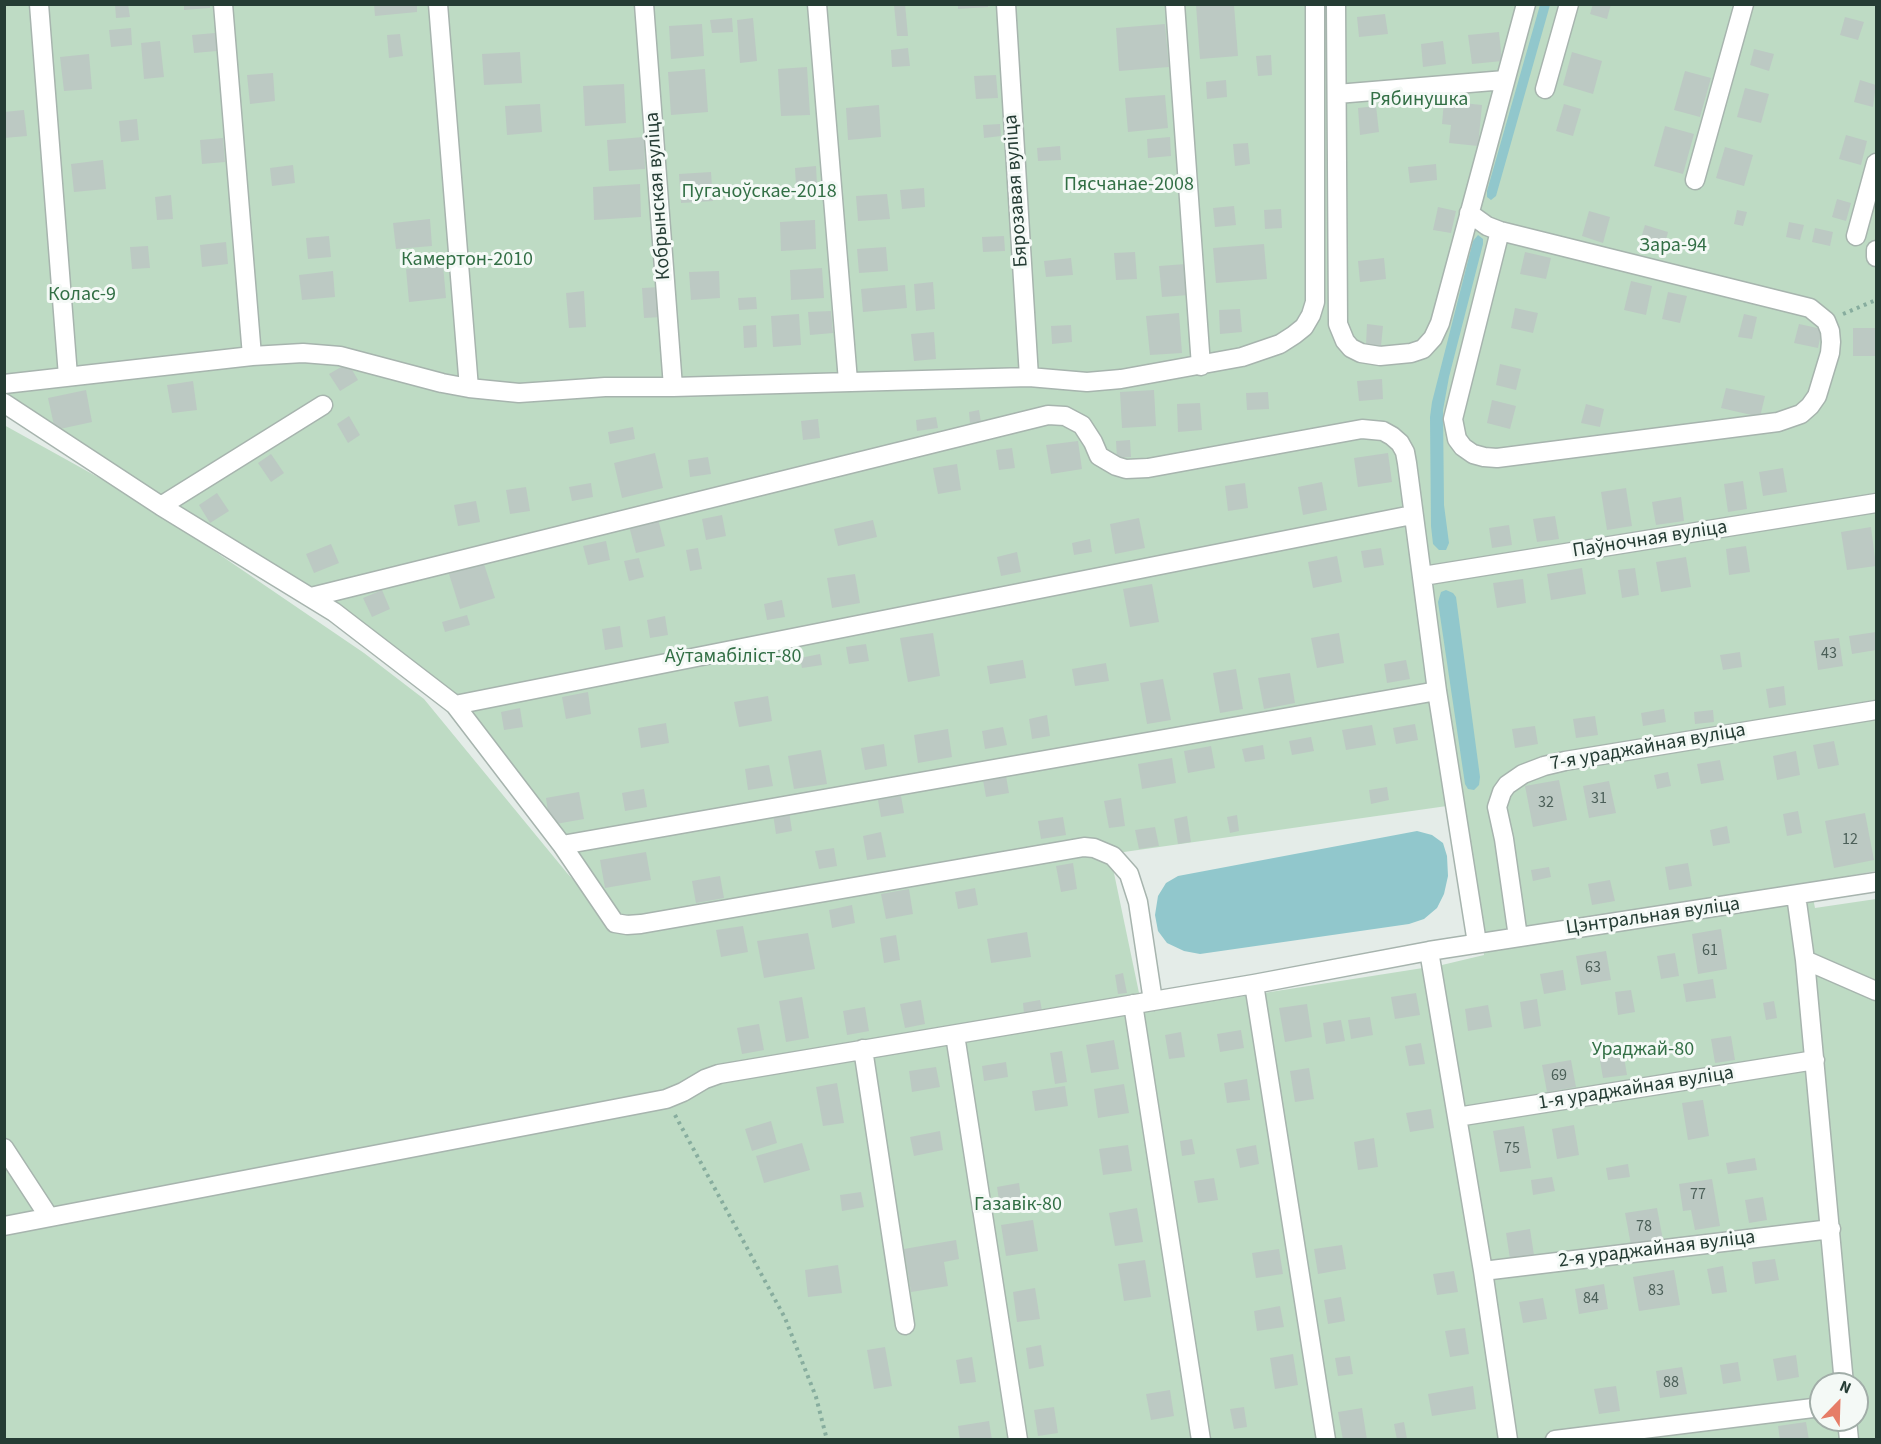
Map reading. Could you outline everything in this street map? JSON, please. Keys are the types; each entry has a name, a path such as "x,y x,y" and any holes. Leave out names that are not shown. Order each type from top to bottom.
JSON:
{"lane":[{"path":"39,4 68,376"},
{"path":"223,4 252,356"},
{"path":"438,4 469,388"},
{"name":"Кобрынская вуліца","path":"644,4 674,387"},
{"path":"817,4 848,381"},
{"name":"Бярозавая вуліца","path":"1006,4 1029,376"},
{"path":"1175,4 1202,366"},
{"path":"4,384 252,356 303,353 340,356 469,388 519,393 605,387 1029,376 1072,381 1103,381 1202,366 1242,357 1280,344 1304,327 1315,302 1317,277 1315,4"},
{"path":"1336,4 1338,324 1345,341 1351,348 1360,353 1380,356 1411,353 1428,344 1440,323 1526,4"},
{"path":"1545,89 1569,4"},
{"path":"1695,180 1744,4"},
{"path":"1337,94 1505,80"},
{"path":"1856,236 1876,163"},
{"path":"1469,213 1487,226 1500,231 1800,305 1819,314 1826,321 1832,342 1822,385 1810,406 1791,419 1511,457 1484,457 1473,454 1457,439 1454,419 1500,231"},
{"path":"1876,250 1876,257"},
{"path":"4,403 161,506 344,619 455,705 562,845 615,922 627,925 1084,847 1094,848 1113,856 1129,874 1138,902 1153,1001"},
{"path":"161,506 323,405"},
{"path":"311,597 1048,415 1065,416 1082,424 1099,456 1126,469 1148,468 1362,429 1383,431 1400,443 1405,452 1437,690 1478,943"},
{"name":"Паўночная вуліца","path":"1423,576 1876,503"},
{"path":"455,705 1413,515"},
{"path":"562,845 1437,690"},
{"name":"7-я ураджайная вуліца","path":"1518,937 1504,839 1497,807 1507,785 1523,774 1565,761 1876,710"},
{"name":"Цэнтральная вуліца","path":"4,1226 666,1099 713,1076 1254,984 1430,951 1876,882"},
{"path":"1796,895 1815,1060 1843,1372"},
{"path":"1430,951 1484,1271 1508,1440"},
{"path":"1805,960 1876,991"},
{"path":"1254,984 1326,1440"},
{"path":"1133,1004 1201,1440"},
{"path":"955,1035 1018,1440"},
{"path":"862,1049 905,1325"},
{"name":"1-я ураджайная вуліца","path":"1457,1117 1815,1060"},
{"path":"4,1148 49,1217"},
{"name":"2-я ураджайная вуліца","path":"1484,1271 1831,1229"},
{"path":"1555,1440 1809,1408"}],"path":[{"path":"1826,321 1876,300"},
{"path":"666,1099 785,1318 816,1397 827,1440"}],"green space":[{"path":"5,5 1876,5 1876,871 1810,883 1815,908 1876,899 1876,1439 5,1439 4,425 141,501 364,653 424,699 567,873 617,927 434,695 250,561 5,413","holes":["1461,804 1484,955 1442,965 1143,1012 1110,854"]}],"water":[{"path":"1540,5 1550,5 1496,196 1491,200 1487,197 1487,191"},
{"path":"1478,235 1483,239 1483,244 1449,377 1443,410 1444,505 1449,543 1446,550 1439,550 1433,544 1431,526 1430,417 1473,241"},
{"path":"1446,590 1456,597 1480,777 1479,785 1474,790 1468,789 1465,784 1438,602 1441,592"},
{"path":"1417,831 1432,835 1443,843 1447,856 1448,876 1444,894 1437,908 1424,919 1409,924 1200,954 1184,951 1167,943 1158,931 1155,915 1158,896 1166,883 1178,876"}],"building":[{"path":"115,4 128,4 130,17 116,18"},
{"path":"184,4 210,4 210,8 184,10"},
{"path":"374,4 417,4 417,12 375,16"},
{"path":"905,4 908,36 897,36 894,5"},
{"path":"958,4 988,4 988,7 958,9"},
{"path":"1593,4 1611,4 1607,19 1590,14"},
{"path":"1196,5 1234,5 1238,56 1200,59"},
{"path":"1385,14 1388,34 1359,37 1357,17"},
{"path":"1845,17 1864,22 1858,40 1840,35"},
{"path":"732,18 733,32 712,33 710,20"},
{"path":"753,18 757,61 740,63 737,20"},
{"path":"702,24 704,56 671,59 669,26"},
{"path":"1165,24 1169,67 1119,71 1116,28"},
{"path":"131,28 132,45 111,47 109,30"},
{"path":"1499,32 1502,61 1472,64 1468,35"},
{"path":"215,33 217,51 194,53 192,35"},
{"path":"400,34 403,56 389,58 387,35"},
{"path":"160,41 164,77 144,79 141,43"},
{"path":"1443,41 1446,64 1423,67 1421,44"},
{"path":"908,48 910,66 892,67 891,50"},
{"path":"1754,49 1774,54 1769,71 1750,65"},
{"path":"520,52 522,83 484,85 482,54"},
{"path":"1572,52 1602,61 1593,94 1563,85"},
{"path":"89,54 92,89 64,91 60,57"},
{"path":"1271,55 1272,75 1258,76 1256,56"},
{"path":"807,67 810,115 781,116 778,69"},
{"path":"705,69 708,112 671,115 668,72"},
{"path":"1685,71 1711,78 1700,117 1674,110"},
{"path":"273,73 275,101 250,104 247,75"},
{"path":"996,75 998,98 976,99 974,76"},
{"path":"1226,80 1227,97 1207,99 1206,82"},
{"path":"1860,80 1876,85 1873,107 1854,102"},
{"path":"624,84 626,123 585,126 583,86"},
{"path":"1745,88 1769,94 1761,123 1737,117"},
{"path":"1165,95 1168,128 1128,132 1125,98"},
{"path":"1444,101 1482,105 1478,146 1449,143 1451,125 1442,124"},
{"path":"540,104 542,132 507,135 505,106"},
{"path":"1564,104 1581,109 1573,136 1556,131"},
{"path":"879,105 881,137 848,140 846,108"},
{"path":"1376,106 1379,132 1360,135 1358,108"},
{"path":"24,110 27,136 4,138 4,112"},
{"path":"137,119 139,140 121,142 119,121"},
{"path":"1000,124 1001,136 984,138 983,125"},
{"path":"1665,126 1694,134 1683,174 1654,166"},
{"path":"1846,135 1867,141 1861,165 1839,159"},
{"path":"644,137 645,169 609,171 607,140"},
{"path":"1170,137 1171,156 1148,158 1147,139"},
{"path":"223,138 225,162 202,164 200,140"},
{"path":"1248,143 1250,164 1235,166 1233,144"},
{"path":"1060,146 1061,160 1038,161 1037,148"},
{"path":"1725,147 1753,155 1744,186 1716,178"},
{"path":"103,160 106,189 74,192 71,164"},
{"path":"1436,164 1437,180 1410,183 1408,167"},
{"path":"293,165 295,183 272,186 270,168"},
{"path":"816,166 817,185 796,186 795,168"},
{"path":"711,172 713,201 681,203 679,174"},
{"path":"640,184 641,217 594,220 593,187"},
{"path":"924,188 925,207 902,209 900,190"},
{"path":"887,194 890,219 858,221 856,196"},
{"path":"171,195 173,219 157,220 155,197"},
{"path":"1837,199 1851,203 1846,221 1832,217"},
{"path":"1234,206 1236,225 1215,227 1213,208"},
{"path":"1438,207 1456,211 1451,233 1433,230"},
{"path":"1281,209 1282,228 1265,229 1264,210"},
{"path":"1737,210 1747,212 1743,226 1734,224"},
{"path":"1589,211 1610,217 1603,243 1582,236"},
{"path":"430,219 432,246 396,249 393,223"},
{"path":"815,220 816,249 781,251 780,222"},
{"path":"1789,222 1804,225 1800,240 1786,237"},
{"path":"1645,225 1668,232 1662,255 1638,248"},
{"path":"1815,228 1833,232 1830,246 1812,242"},
{"path":"329,236 331,257 308,259 306,238"},
{"path":"1004,236 1005,251 983,252 982,237"},
{"path":"226,242 228,264 202,267 200,245"},
{"path":"1264,244 1267,279 1216,283 1213,248"},
{"path":"148,246 150,268 132,269 130,247"},
{"path":"886,247 888,271 859,273 857,249"},
{"path":"1135,252 1137,279 1116,280 1114,253"},
{"path":"1525,252 1551,258 1546,279 1520,274"},
{"path":"1071,258 1073,275 1046,277 1044,261"},
{"path":"1384,258 1386,279 1360,282 1358,261"},
{"path":"1186,264 1189,295 1162,297 1159,266"},
{"path":"443,265 446,298 409,302 406,269"},
{"path":"822,268 824,298 791,300 790,270"},
{"path":"333,271 335,297 302,300 299,275"},
{"path":"719,271 720,298 691,300 689,272"},
{"path":"1631,281 1652,286 1646,315 1624,310"},
{"path":"933,282 935,309 916,311 914,284"},
{"path":"905,285 907,308 863,312 861,289"},
{"path":"660,287 661,317 644,318 642,288"},
{"path":"584,291 586,327 569,328 566,293"},
{"path":"1668,292 1687,296 1680,323 1662,319"},
{"path":"756,297 757,309 739,310 738,298"},
{"path":"1515,308 1538,313 1533,333 1511,328"},
{"path":"1240,309 1242,332 1220,334 1219,310"},
{"path":"831,311 833,333 810,335 808,312"},
{"path":"1179,313 1182,353 1150,355 1146,316"},
{"path":"799,314 801,345 773,347 771,316"},
{"path":"1744,314 1757,317 1752,339 1738,337"},
{"path":"1367,324 1383,326 1381,346 1366,345"},
{"path":"1799,324 1822,329 1818,348 1794,343"},
{"path":"756,325 757,347 744,348 743,326"},
{"path":"1071,325 1072,342 1052,344 1051,326"},
{"path":"1853,328 1876,328 1876,356 1853,356"},
{"path":"934,332 936,359 914,361 911,334"},
{"path":"348,363 358,380 340,391 329,374"},
{"path":"1500,364 1521,369 1516,390 1496,385"},
{"path":"1382,379 1383,399 1359,401 1357,381"},
{"path":"193,381 197,410 172,413 167,385"},
{"path":"1726,388 1765,396 1760,417 1721,408"},
{"path":"86,390 92,422 55,430 48,398"},
{"path":"1154,390 1156,426 1122,428 1120,392"},
{"path":"1268,392 1269,409 1247,410 1246,393"},
{"path":"1492,400 1516,406 1510,429 1487,423"},
{"path":"1200,403 1202,430 1178,432 1177,404"},
{"path":"1586,404 1604,409 1600,427 1581,423"},
{"path":"979,410 981,422 970,423 969,412"},
{"path":"349,416 360,435 348,443 337,424"},
{"path":"936,417 938,428 917,431 916,420"},
{"path":"818,419 820,438 803,440 801,421"},
{"path":"633,427 635,439 610,444 608,432"},
{"path":"1130,440 1131,457 1117,458 1116,441"},
{"path":"1078,441 1082,469 1051,474 1046,445"},
{"path":"1012,448 1015,468 999,470 996,450"},
{"path":"655,453 663,488 622,498 614,463"},
{"path":"1388,453 1392,482 1358,487 1354,458"},
{"path":"271,454 284,473 271,482 258,463"},
{"path":"708,457 711,474 690,477 688,460"},
{"path":"957,464 961,490 938,494 933,468"},
{"path":"1783,468 1787,492 1763,496 1759,472"},
{"path":"1743,481 1747,509 1728,512 1724,484"},
{"path":"1322,482 1327,510 1303,515 1298,487"},
{"path":"591,483 593,497 572,501 569,487"},
{"path":"1245,483 1248,508 1228,511 1225,486"},
{"path":"526,487 530,511 510,514 506,490"},
{"path":"1626,488 1632,526 1607,530 1601,492"},
{"path":"217,493 229,511 210,523 199,505"},
{"path":"1681,497 1684,521 1656,525 1652,502"},
{"path":"476,501 480,522 458,526 454,505"},
{"path":"657,515 665,546 636,553 628,522"},
{"path":"722,515 726,536 706,540 702,519"},
{"path":"1555,516 1559,539 1537,542 1533,519"},
{"path":"1139,518 1145,548 1115,554 1110,524"},
{"path":"873,520 877,537 838,546 834,529"},
{"path":"1509,525 1512,545 1492,548 1489,528"},
{"path":"1871,527 1876,566 1847,570 1841,532"},
{"path":"1090,539 1092,552 1074,555 1072,543"},
{"path":"606,541 610,560 588,565 583,546"},
{"path":"331,544 339,563 314,573 306,554"},
{"path":"1746,546 1750,572 1729,575 1726,549"},
{"path":"698,548 702,569 690,571 686,550"},
{"path":"1381,548 1384,565 1364,568 1361,551"},
{"path":"1017,552 1021,572 1001,576 997,557"},
{"path":"1337,556 1342,582 1313,588 1308,562"},
{"path":"1686,557 1691,587 1661,592 1656,562"},
{"path":"639,558 644,577 629,581 624,561"},
{"path":"484,564 495,598 460,609 449,574"},
{"path":"1582,568 1586,594 1551,600 1547,574"},
{"path":"1635,568 1639,595 1622,598 1618,570"},
{"path":"855,574 860,603 832,608 827,578"},
{"path":"1523,579 1526,603 1497,608 1493,583"},
{"path":"1152,584 1159,622 1130,627 1123,589"},
{"path":"382,590 390,609 372,617 363,598"},
{"path":"782,600 785,617 767,620 764,604"},
{"path":"467,615 470,625 445,632 442,622"},
{"path":"665,616 668,635 650,638 647,620"},
{"path":"620,626 623,647 605,650 602,629"},
{"path":"1876,632 1876,650 1852,654 1849,636"},
{"path":"933,633 940,676 908,682 900,638"},
{"path":"1339,633 1344,663 1317,668 1311,638"},
{"path":"1839,638 1843,666 1818,670 1814,641"},
{"path":"866,644 869,661 849,664 846,647"},
{"path":"1740,652 1742,667 1723,670 1720,655"},
{"path":"820,654 822,665 802,668 800,658"},
{"path":"1023,660 1026,678 990,684 987,666"},
{"path":"1406,660 1410,679 1387,683 1384,664"},
{"path":"1106,663 1109,681 1075,686 1072,669"},
{"path":"1236,669 1243,709 1220,713 1213,673"},
{"path":"1290,673 1295,703 1264,709 1258,678"},
{"path":"1163,679 1171,720 1147,724 1140,683"},
{"path":"1784,686 1786,705 1769,708 1766,689"},
{"path":"588,692 591,714 566,719 562,697"},
{"path":"768,696 772,721 739,727 734,702"},
{"path":"520,708 523,727 504,730 501,712"},
{"path":"1664,709 1666,722 1643,726 1641,713"},
{"path":"1713,710 1714,722 1695,724 1694,712"},
{"path":"1047,715 1050,736 1032,739 1029,719"},
{"path":"1595,716 1598,735 1576,738 1573,719"},
{"path":"666,723 669,743 641,748 638,728"},
{"path":"1415,724 1418,740 1396,744 1393,728"},
{"path":"1372,725 1376,745 1346,750 1342,730"},
{"path":"1535,726 1538,744 1515,748 1512,729"},
{"path":"1003,727 1007,745 985,749 982,731"},
{"path":"948,729 952,757 918,763 914,735"},
{"path":"1311,737 1314,751 1292,755 1289,741"},
{"path":"1834,741 1839,765 1818,769 1813,745"},
{"path":"884,744 887,766 865,770 861,748"},
{"path":"1263,745 1265,759 1245,762 1242,749"},
{"path":"1211,746 1215,768 1188,773 1184,751"},
{"path":"821,750 827,784 794,789 788,756"},
{"path":"1796,751 1800,775 1777,780 1773,756"},
{"path":"1172,758 1176,783 1142,789 1138,764"},
{"path":"1720,760 1724,780 1701,784 1697,764"},
{"path":"769,765 773,786 748,790 745,769"},
{"path":"1668,772 1671,786 1657,789 1654,775"},
{"path":"1006,776 1009,793 986,797 983,780"},
{"path":"1559,780 1567,820 1533,827 1525,786"},
{"path":"1609,781 1616,813 1589,818 1583,786"},
{"path":"1387,787 1389,800 1371,804 1369,790"},
{"path":"644,789 647,807 625,811 622,793"},
{"path":"579,792 584,819 550,825 546,798"},
{"path":"901,796 904,813 881,817 878,800"},
{"path":"1121,798 1125,826 1109,828 1104,801"},
{"path":"789,811 792,831 776,834 773,814"},
{"path":"1798,811 1802,833 1787,836 1783,814"},
{"path":"1865,813 1874,860 1834,868 1825,821"},
{"path":"1237,815 1239,831 1230,833 1227,817"},
{"path":"1187,816 1191,842 1178,844 1174,819"},
{"path":"1063,817 1066,835 1041,839 1038,821"},
{"path":"1727,826 1730,843 1713,846 1710,830"},
{"path":"1155,827 1159,846 1139,849 1135,830"},
{"path":"881,832 886,857 867,860 863,836"},
{"path":"834,848 837,866 819,869 815,851"},
{"path":"646,852 651,880 605,888 600,860"},
{"path":"1073,863 1077,889 1061,892 1056,866"},
{"path":"1688,863 1692,886 1669,890 1665,867"},
{"path":"1549,867 1551,877 1533,881 1531,870"},
{"path":"720,876 724,898 696,903 692,881"},
{"path":"1610,880 1615,901 1592,905 1588,884"},
{"path":"975,888 978,905 958,909 955,892"},
{"path":"909,889 913,914 886,919 881,894"},
{"path":"852,905 855,923 832,928 829,910"},
{"path":"743,926 748,952 721,957 716,930"},
{"path":"1721,929 1727,969 1698,974 1692,934"},
{"path":"1027,932 1031,957 991,963 987,939"},
{"path":"808,933 815,969 764,978 757,941"},
{"path":"896,935 900,960 884,963 880,938"},
{"path":"1606,951 1611,980 1581,985 1576,956"},
{"path":"1675,953 1679,976 1661,979 1657,956"},
{"path":"1563,970 1566,990 1544,994 1540,974"},
{"path":"1123,973 1127,993 1118,994 1115,975"},
{"path":"1713,979 1716,998 1686,1002 1683,984"},
{"path":"1631,990 1635,1012 1618,1015 1615,992"},
{"path":"1416,993 1420,1015 1395,1019 1391,997"},
{"path":"802,997 809,1038 786,1042 779,1001"},
{"path":"1537,999 1541,1026 1524,1029 1520,1002"},
{"path":"921,1000 925,1024 905,1028 900,1004"},
{"path":"1040,1000 1042,1011 1024,1014 1023,1003"},
{"path":"1774,1001 1777,1018 1766,1020 1763,1003"},
{"path":"1307,1004 1312,1037 1285,1042 1279,1008"},
{"path":"1488,1005 1492,1027 1468,1031 1465,1009"},
{"path":"865,1007 869,1031 847,1035 843,1011"},
{"path":"1370,1017 1373,1035 1351,1039 1348,1020"},
{"path":"1341,1020 1345,1041 1326,1044 1323,1023"},
{"path":"759,1024 764,1050 742,1054 737,1028"},
{"path":"1241,1030 1244,1048 1220,1052 1217,1034"},
{"path":"1181,1032 1185,1057 1169,1059 1165,1035"},
{"path":"1731,1036 1735,1060 1715,1063 1711,1039"},
{"path":"1114,1040 1119,1069 1091,1073 1086,1045"},
{"path":"1421,1043 1425,1064 1409,1066 1405,1046"},
{"path":"1062,1051 1067,1082 1055,1084 1050,1053"},
{"path":"1623,1051 1627,1075 1603,1078 1599,1055"},
{"path":"1571,1060 1576,1087 1547,1092 1542,1065"},
{"path":"1006,1062 1008,1077 984,1081 982,1066"},
{"path":"936,1067 940,1087 912,1092 909,1071"},
{"path":"1309,1068 1314,1099 1295,1102 1290,1071"},
{"path":"1247,1079 1250,1100 1227,1103 1224,1083"},
{"path":"837,1083 844,1123 823,1126 816,1087"},
{"path":"1124,1084 1129,1113 1098,1118 1094,1089"},
{"path":"1065,1086 1068,1106 1035,1111 1032,1091"},
{"path":"1703,1100 1709,1136 1688,1140 1682,1103"},
{"path":"1431,1109 1434,1128 1410,1132 1406,1113"},
{"path":"771,1121 777,1143 752,1151 745,1129"},
{"path":"1574,1125 1579,1155 1557,1159 1552,1129"},
{"path":"1524,1126 1531,1168 1500,1172 1493,1131"},
{"path":"940,1131 943,1150 914,1156 910,1137"},
{"path":"1374,1138 1378,1167 1358,1170 1354,1142"},
{"path":"1192,1139 1195,1154 1182,1156 1180,1141"},
{"path":"802,1143 810,1170 764,1183 756,1156"},
{"path":"1128,1145 1132,1171 1103,1175 1099,1149"},
{"path":"1256,1145 1259,1164 1240,1168 1236,1149"},
{"path":"1755,1158 1757,1170 1728,1174 1726,1163"},
{"path":"1628,1164 1630,1177 1608,1180 1606,1168"},
{"path":"1552,1177 1555,1191 1533,1195 1531,1180"},
{"path":"1214,1178 1218,1200 1198,1203 1194,1181"},
{"path":"1712,1179 1720,1226 1695,1230 1691,1210 1683,1211 1679,1184"},
{"path":"1019,1183 1022,1204 1000,1207 997,1187"},
{"path":"861,1192 864,1207 842,1211 840,1195"},
{"path":"1763,1197 1767,1220 1749,1223 1745,1200"},
{"path":"1137,1208 1143,1242 1115,1246 1109,1213"},
{"path":"1657,1208 1663,1240 1631,1245 1625,1213"},
{"path":"1033,1220 1038,1251 1006,1256 1001,1225"},
{"path":"1530,1229 1534,1255 1510,1259 1506,1233"},
{"path":"956,1240 959,1259 944,1262 948,1286 911,1292 904,1249"},
{"path":"1342,1245 1346,1269 1318,1274 1314,1249"},
{"path":"1279,1249 1283,1274 1256,1278 1252,1253"},
{"path":"1775,1259 1779,1280 1755,1284 1752,1262"},
{"path":"1145,1260 1151,1297 1124,1301 1118,1264"},
{"path":"838,1265 842,1293 808,1297 805,1270"},
{"path":"1723,1266 1727,1292 1712,1294 1707,1269"},
{"path":"1674,1270 1680,1305 1639,1311 1633,1277"},
{"path":"1454,1271 1458,1292 1437,1295 1433,1274"},
{"path":"1604,1284 1608,1309 1579,1314 1575,1289"},
{"path":"1035,1288 1040,1319 1017,1322 1013,1292"},
{"path":"1341,1297 1345,1321 1328,1324 1324,1300"},
{"path":"1543,1298 1547,1319 1523,1323 1519,1302"},
{"path":"1280,1306 1284,1327 1257,1331 1254,1311"},
{"path":"1465,1328 1469,1354 1450,1357 1445,1331"},
{"path":"1041,1345 1044,1366 1029,1369 1026,1348"},
{"path":"885,1347 892,1386 874,1389 867,1350"},
{"path":"1293,1354 1298,1385 1275,1389 1270,1358"},
{"path":"1796,1355 1799,1377 1777,1381 1773,1359"},
{"path":"1350,1356 1353,1374 1338,1376 1335,1358"},
{"path":"972,1357 976,1382 960,1384 956,1360"},
{"path":"1738,1362 1741,1381 1723,1384 1720,1365"},
{"path":"1682,1367 1687,1394 1660,1398 1656,1371"},
{"path":"1473,1386 1476,1409 1432,1416 1428,1394"},
{"path":"1616,1386 1620,1411 1599,1414 1594,1389"},
{"path":"1170,1390 1174,1416 1151,1420 1146,1394"},
{"path":"1054,1407 1058,1433 1038,1436 1034,1410"},
{"path":"1244,1407 1247,1427 1234,1429 1230,1409"},
{"path":"1362,1408 1367,1440 1343,1440 1338,1412"},
{"path":"989,1421 992,1440 960,1440 958,1426"},
{"path":"1404,1422 1407,1439 1397,1440 1394,1424"},
{"path":"1806,1422 1809,1440 1780,1440 1778,1426"}],"park label":[{"name":"Рябинушка","path":"1419,101"},
{"name":"Пясчанае-2008","path":"1129,186"},
{"name":"Пугачоўскае-2018","path":"759,193"},
{"name":"Зара-94","path":"1673,247"},
{"name":"Камертон-2010","path":"467,261"},
{"name":"Колас-9","path":"82,296"},
{"name":"Аўтамабіліст-80","path":"733,658"},
{"name":"Ураджай-80","path":"1643,1051"},
{"name":"Газавік-80","path":"1018,1206"}]}
